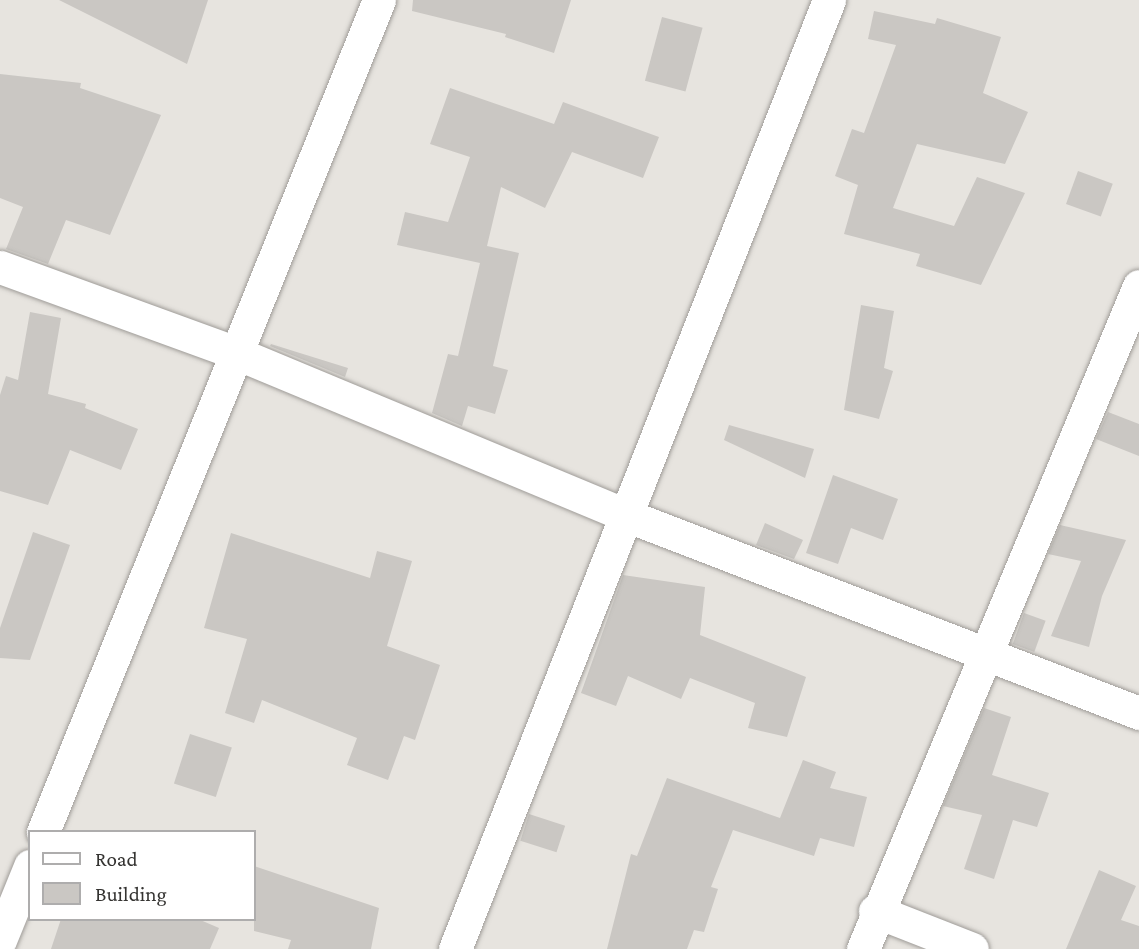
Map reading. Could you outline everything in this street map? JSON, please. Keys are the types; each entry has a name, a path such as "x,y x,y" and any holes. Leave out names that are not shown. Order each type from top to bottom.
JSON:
{"street":[{"path":"44,830 234,352 379,0"},
{"path":"455,949 628,516 829,0"},
{"path":"0,267 234,352 628,516 1139,713"},
{"path":"863,949 875,911 988,653 1127,348 1139,286"},
{"path":"0,940 28,871"},
{"path":"875,911 972,949"}],"building":[{"path":"59,0 208,0 187,64"},
{"path":"413,0 571,0 554,53 505,37 506,34 412,11"},
{"path":"874,11 935,24 937,18 1001,37 983,93 1028,112 1005,164 917,144 893,208 954,226 977,177 1025,193 981,285 916,266 920,254 844,234 858,185 835,176 852,129 864,133 896,45 868,39"},
{"path":"662,17 703,28 685,92 645,81"},
{"path":"0,74 81,83 80,88 161,115 110,235 66,220 48,264 6,249 23,207 0,198"},
{"path":"450,88 554,124 563,102 659,137 643,178 572,152 545,208 501,187 487,246 519,253 493,366 508,370 495,414 468,406 462,426 432,413 448,354 458,356 480,263 397,245 405,212 448,222 470,157 430,144"},
{"path":"1078,171 1113,184 1101,217 1066,204"},
{"path":"861,305 894,311 884,368 893,371 879,419 844,410"},
{"path":"30,312 61,318 48,394 86,404 85,408 138,429 121,470 70,450 48,505 0,491 0,395 6,376 18,380"},
{"path":"271,344 348,368 345,377 270,346"},
{"path":"1108,412 1139,424 1139,456 1096,439"},
{"path":"729,425 814,449 805,478 724,440"},
{"path":"833,475 898,499 883,540 851,528 838,564 806,553"},
{"path":"765,523 803,540 794,559 756,545"},
{"path":"1060,525 1126,540 1102,596 1089,647 1051,636 1081,561 1048,554"},
{"path":"33,532 70,545 30,660 0,658 0,628"},
{"path":"231,533 370,578 377,551 412,561 387,646 440,665 415,740 404,736 388,780 347,765 357,738 262,700 254,723 225,713 247,639 204,628"},
{"path":"623,575 705,587 700,635 806,677 787,737 748,728 755,703 690,678 681,699 628,676 616,706 581,693"},
{"path":"1024,613 1046,621 1034,652 1013,644"},
{"path":"984,708 1011,717 992,775 1049,793 1037,827 1013,820 994,879 964,869 982,815 943,806"},
{"path":"190,734 232,748 216,797 174,783"},
{"path":"803,760 836,772 830,788 867,797 854,847 820,838 814,856 733,830 711,887 718,889 704,932 694,930 687,949 607,949 631,854 637,856 667,778 780,818"},
{"path":"529,814 565,826 556,852 520,841"},
{"path":"256,867 379,908 371,949 288,949 291,940 254,931"},
{"path":"1099,870 1136,886 1121,920 1139,926 1139,949 1066,949"},
{"path":"60,921 203,921 219,928 210,949 51,949"}]}
